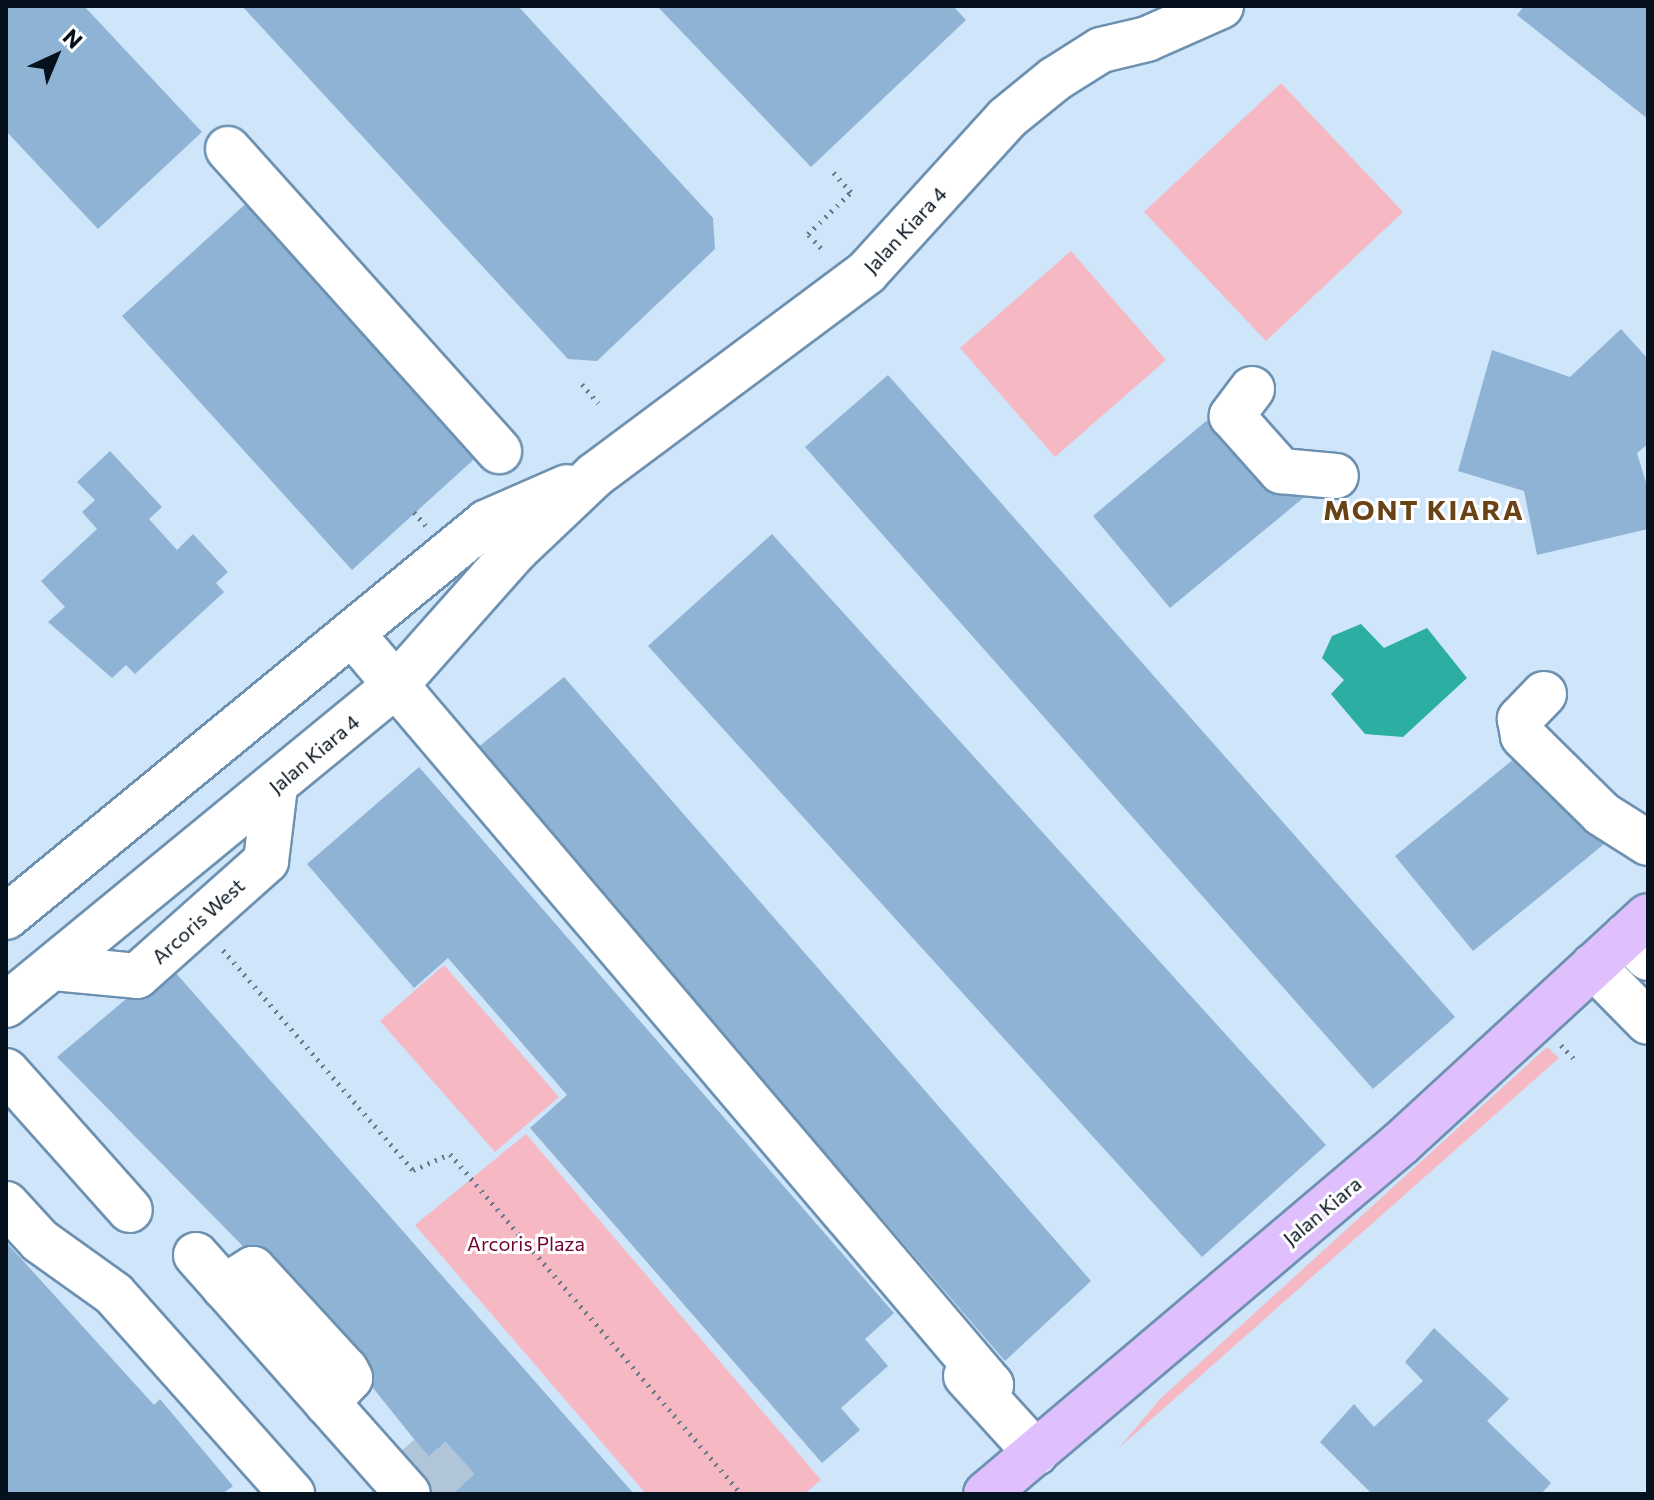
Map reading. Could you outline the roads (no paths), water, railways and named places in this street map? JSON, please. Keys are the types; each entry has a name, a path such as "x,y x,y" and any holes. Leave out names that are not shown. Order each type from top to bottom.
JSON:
{"main road":[{"name":"Jalan Kiara","path":"986,1494 1401,1143 1593,966 1641,937"}],"street":[{"name":"Jalan Kiara 4","path":"6,1005 396,685 516,550 595,475 867,272 1007,118 1055,79 1101,50 1147,39 1221,6"},
{"path":"228,149 499,451"},
{"path":"1252,389 1232,416 1281,471 1336,476"},
{"name":"Jalan Kiara 4","path":"6,917 355,637 487,522 595,475"},
{"path":"355,637 701,1057 991,1385 985,1397"},
{"path":"1544,694 1520,719 1523,736 1602,814 1648,843"},
{"name":"Arcoris West","path":"54,968 137,976 197,919 266,861 275,787"},
{"path":"1593,966 1648,1022"},
{"path":"6,1071 130,1210"},
{"path":"776,1162 1036,1453"},
{"path":"6,1204 40,1241 114,1294 292,1494"},
{"path":"196,1255 408,1494"}],"tunnel":[{"path":"398,1483 429,1456 463,1494"}],"district":[{"name":"MONT KIARA","path":"1424,509"}],"park label":[{"name":"Arcoris Plaza","path":"526,1243"}]}
